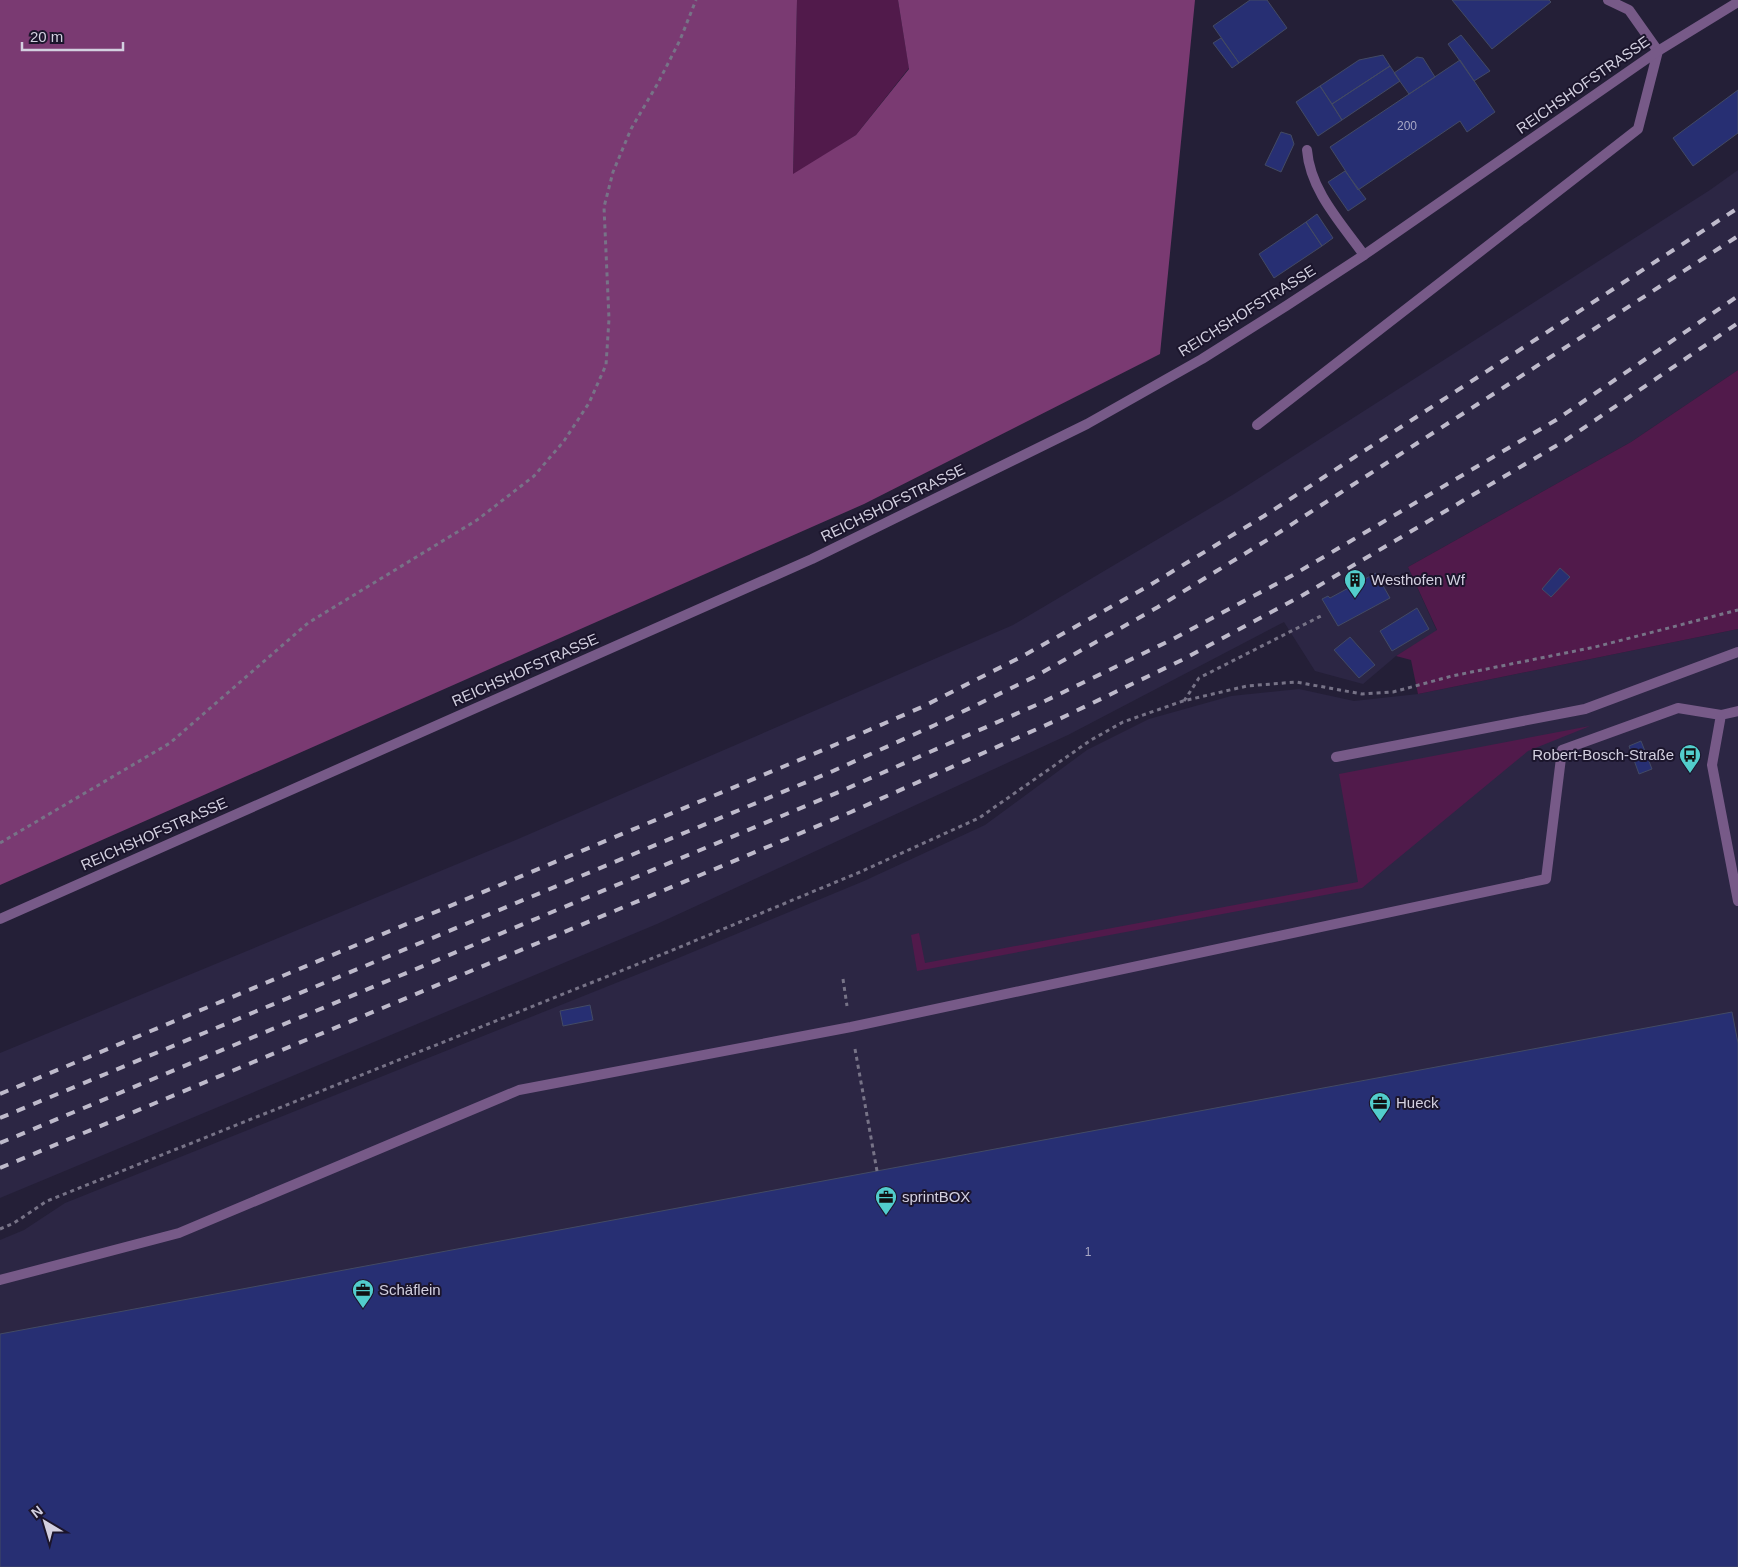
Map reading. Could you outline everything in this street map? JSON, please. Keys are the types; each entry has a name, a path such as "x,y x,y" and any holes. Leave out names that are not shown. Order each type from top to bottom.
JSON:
{"street":[{"path":"1257,425 1638,129 1658,51 1629,10 1608,0"},
{"name":"REICHSHOFSTRASSE","path":"0,919 812,559 1086,424 1202,359 1364,255 1658,51 1738,2"},
{"path":"1307,150 1308,168 1326,203 1364,255"},
{"path":"1336,757 1585,709 1738,652"},
{"path":"0,1280 179,1233 519,1090 852,1028 1546,879 1562,750 1678,708 1721,715 1738,711"},
{"path":"1721,715 1712,766 1738,901"}],"path":[{"path":"0,844 170,742 308,623 477,520 534,476 564,441 588,403 606,365 609,319 604,207 613,172 632,128 680,40 696,0"},
{"path":"0,1229 14,1223 47,1201 668,952 860,872 979,818 1091,740 1115,727 1183,701 1247,686 1296,682 1362,694 1393,692 1452,676 1595,647 1738,610"},
{"path":"1183,701 1199,678 1321,616"},
{"path":"842,979 877,1171"}],"shaded area":[{"path":"0,0 797,0 793,174 856,135 909,69 898,0 1195,0 1160,354 864,504 0,885"},
{"path":"797,0 898,0 909,68 856,135 793,175"},
{"path":"1738,170 1738,370 1631,442 1408,567 1437,631 1396,656 1363,684 1315,671 1284,622 1068,735 657,924 0,1198 0,1053 518,839 1013,625 1234,494 1710,190"},
{"path":"1738,370 1738,629 1418,694 1411,660 1396,656 1437,630 1408,567 1631,442"},
{"path":"1738,629 1738,1567 0,1567 0,1240 24,1230 65,1203 671,961 864,881 985,825 1087,750 1149,719 1231,696 1299,689 1354,701 1418,694"},
{"path":"1590,726 1528,751 1362,888 917,971 911,935 919,933 925,963 1358,882 1339,774"}],"building":[{"path":"1250,0 1267,0 1287,28 1239,63 1213,26"},
{"path":"1452,0 1549,0 1551,2 1492,49"},
{"path":"1461,35 1490,71 1474,81 1448,44"},
{"path":"1221,38 1239,63 1232,68 1213,43"},
{"path":"1383,55 1390,66 1332,104 1320,86 1359,60"},
{"path":"1417,57 1423,58 1435,77 1409,94 1394,73"},
{"path":"1460,60 1495,112 1467,132 1460,121 1358,190 1330,147"},
{"path":"1390,66 1400,81 1342,120 1332,104"},
{"path":"1320,86 1342,120 1318,136 1296,102"},
{"path":"1738,90 1738,133 1693,166 1673,138"},
{"path":"1281,132 1291,135 1294,144 1281,172 1265,165"},
{"path":"1345,171 1366,199 1348,211 1328,182"},
{"path":"1317,214 1333,238 1322,246 1306,222"},
{"path":"1306,222 1322,246 1274,278 1259,254"},
{"path":"1560,568 1570,577 1551,597 1542,589"},
{"name":"Westhofen Wf","path":"1376,573 1390,598 1338,626 1322,599 1328,596 1330,598"},
{"path":"1417,608 1429,629 1392,651 1380,631"},
{"path":"1350,637 1375,665 1359,678 1334,650"},
{"path":"1641,741 1652,769 1639,774 1629,746"},
{"path":"590,1005 593,1020 563,1026 560,1011"},
{"path":"1732,1012 1738,1043 1738,1567 0,1567 0,1334"}],"railway":[{"path":"0,1094 823,750 922,707 1021,657 1145,588 1264,516 1738,208"},
{"path":"0,1118 833,771 935,725 1034,677 1158,607 1272,537 1738,236"},
{"path":"0,1143 839,792 1043,702 1171,640 1293,575 1556,420 1738,296"},
{"path":"0,1168 851,812 1055,721 1182,660 1303,595 1566,440 1738,323"}],"place":[{"name":"Westhofen Wf","path":"1355,599"},
{"name":"Robert-Bosch-Straße","path":"1690,774"},
{"name":"Hueck","path":"1380,1122"},
{"name":"sprintBOX","path":"886,1216"},
{"name":"Schäflein","path":"363,1309"}]}
